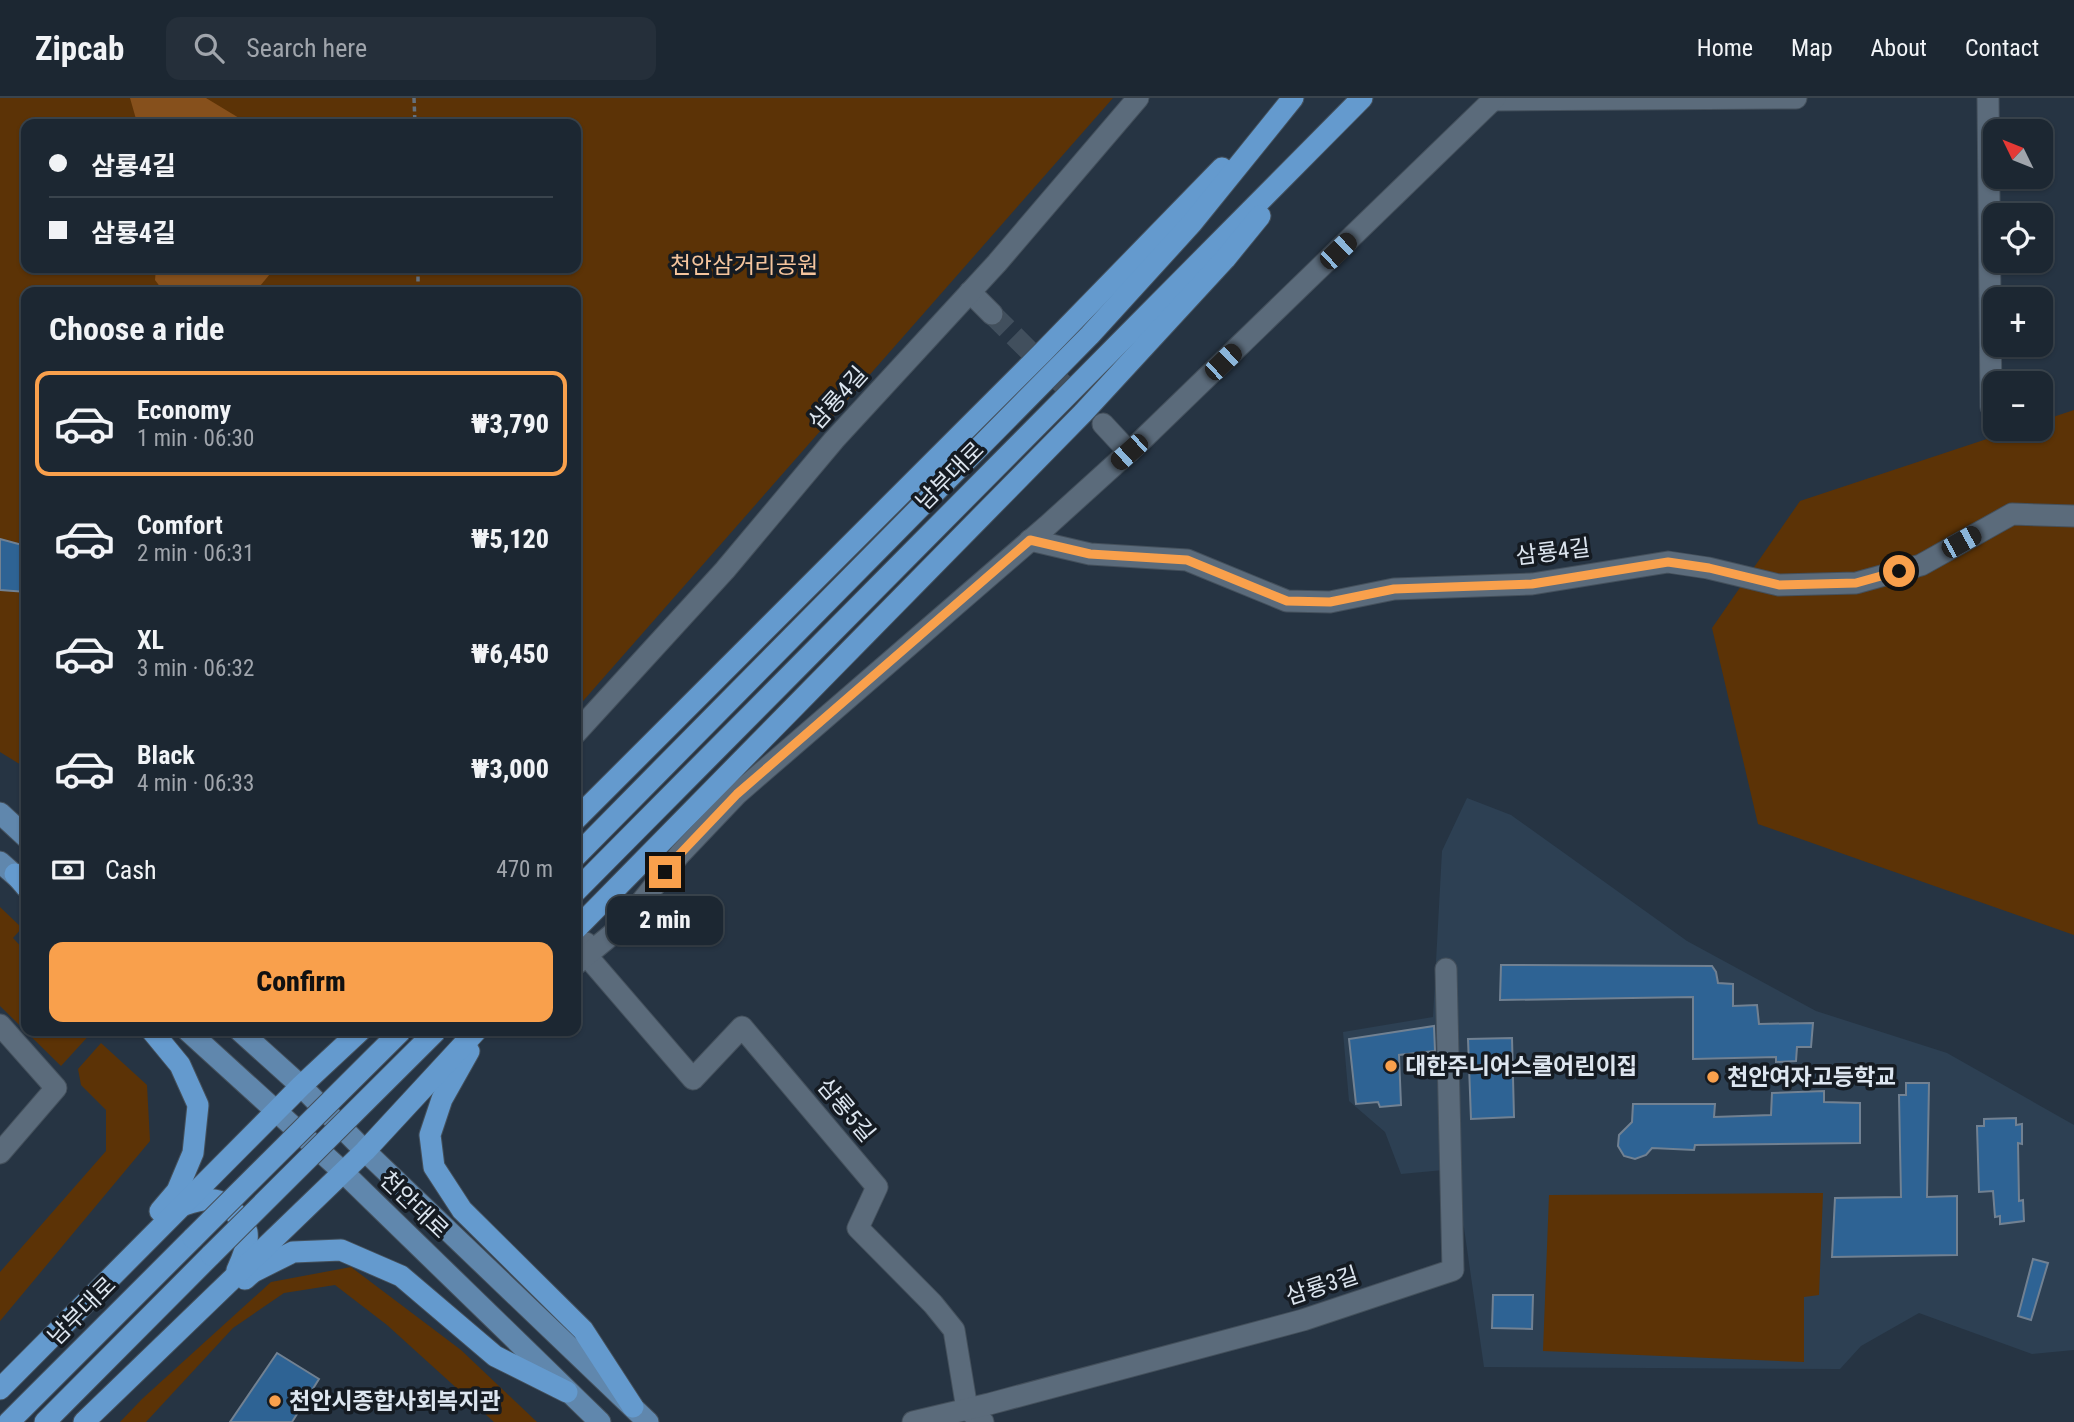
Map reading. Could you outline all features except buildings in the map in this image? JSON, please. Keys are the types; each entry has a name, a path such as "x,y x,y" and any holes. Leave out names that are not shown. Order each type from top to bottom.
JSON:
{"highway":[{"path":"581,814 1293,98"},
{"name":"남부대로","path":"581,851 1090,335 1192,223 1293,98"},
{"name":"남부대로","path":"581,886 1362,98"},
{"path":"581,948 1226,259 1326,134"},
{"path":"65,1325 177,1191 193,1153 198,1105 180,1065 156,1036"},
{"path":"0,1389 301,1086 355,1036"},
{"name":"남부대로","path":"9,1422 396,1036"},
{"path":"45,1422 431,1036"},
{"path":"84,1422 365,1151 474,1036"},
{"path":"476,1036 442,1098 430,1135 434,1167 462,1210 583,1330 640,1415"},
{"path":"183,1206 205,1199 223,1201 240,1219 247,1231 247,1240 235,1275"},
{"path":"163,1343 253,1272 293,1252 341,1250 401,1276 495,1356 567,1392"}],"main road":[{"path":"0,813 21,832"},
{"name":"천안대로","path":"194,1036 343,1172 600,1422"},
{"name":"천안대로","path":"246,1036 301,1086 640,1415"}],"street":[{"name":"삼룡4길","path":"581,727 724,570 834,440 970,292 1139,98"},
{"path":"581,948 621,927 680,854 737,794 1129,452 1494,99 1796,98"},
{"path":"1988,98 1991,371"},
{"path":"970,292 992,314"},
{"path":"1103,424 1129,452"},
{"name":"삼룡4길","path":"1030,540 1090,554 1187,560 1287,601 1330,602 1394,589 1532,584 1668,562 1709,568 1779,585 1856,583 1921,565 2012,514 2074,516"},
{"name":"삼룡5길","path":"581,948 693,1079 742,1027 877,1187 858,1228 933,1304 954,1330 975,1416"},
{"name":"삼룡3길","path":"913,1422 975,1416 1303,1320 1453,1270 1446,969"},
{"path":"0,1025 56,1088 0,1153"}],"path":[{"path":"414,98 415,119"}],"shaded area":[{"path":"130,98 206,98 241,119 136,119"},
{"path":"156,273 271,273 259,287 160,287 155,280"},
{"name":"천안여자고등학교","path":"1467,798 1511,815 1687,941 1816,1011 1947,1053 2074,1125 2074,1350 2032,1354 1919,1313 1861,1346 1840,1369 1484,1367 1464,1228 1444,1170 1401,1174 1385,1132 1349,1101 1343,1032 1433,1017 1442,851"}],"green space":[{"name":"천안삼거리공원","path":"0,98 1113,98 581,703 581,287 21,287 21,765 0,752"},
{"path":"2074,410 2074,935 1758,824 1712,628 1800,501 1983,440 2053,441 2053,417"},
{"path":"0,907 21,927 13,938 21,947 21,1027 0,1006"},
{"path":"30,1036 88,1036 61,1066"},
{"path":"101,1043 147,1085 150,1141 0,1321 0,1272 106,1151 106,1110 81,1085 78,1069"},
{"path":"1823,1193 1819,1295 1804,1297 1804,1362 1543,1351 1549,1195"},
{"path":"351,1267 461,1350 537,1422 494,1422 387,1325 335,1285 284,1293 233,1328 146,1422 120,1422 271,1282"}],"tunnel":[{"path":"992,314 1099,420"}],"place":[{"name":"대한주니어스쿨어린이집","path":"1391,1066"},
{"name":"천안여자고등학교","path":"1713,1077"},
{"name":"천안시종합사회복지관","path":"275,1401"}],"route":[{"path":"665,872 737,794 1030,540 1090,554 1187,560 1287,601 1330,602 1394,589 1532,584 1668,562 1709,568 1779,585 1856,583 1899,571"}]}
